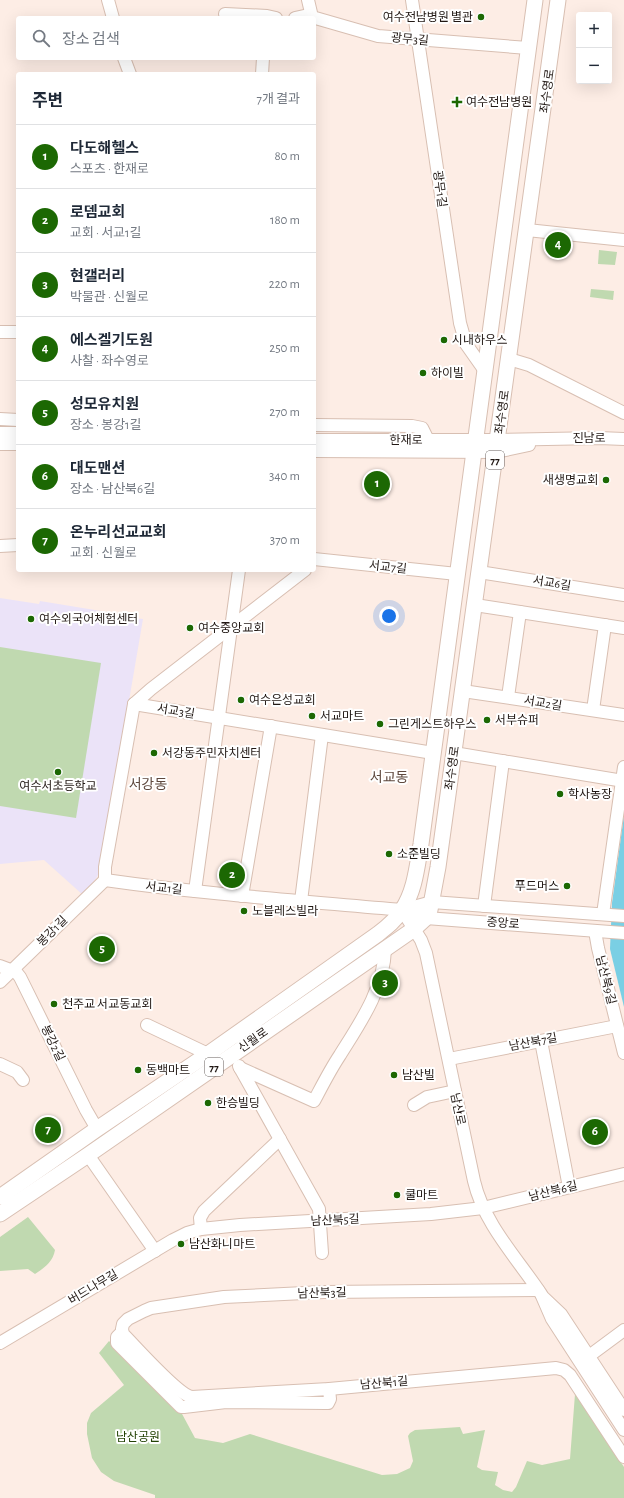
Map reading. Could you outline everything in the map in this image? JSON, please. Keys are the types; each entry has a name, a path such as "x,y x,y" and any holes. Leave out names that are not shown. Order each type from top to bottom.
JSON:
{"main road":[{"name":"좌수영로","path":"402,910 408,899 418,864 535,0"},
{"name":"좌수영로","path":"426,918 432,902 463,691 558,0"},
{"path":"493,312 515,316"},
{"path":"461,544 483,546"},
{"name":"신월로","path":"0,1198 378,934 392,922 402,910"},
{"name":"신월로","path":"0,1214 88,1155 414,929 426,918"}],"street":[{"path":"108,0 112,16"},
{"path":"308,0 312,16"},
{"name":"광무1길","path":"412,0 460,323 466,344 485,371"},
{"path":"225,14 267,16"},
{"name":"광무3길","path":"316,18 373,35 528,48"},
{"path":"125,60 129,72"},
{"path":"262,72 263,60"},
{"path":"527,230 624,240"},
{"path":"0,332 16,332"},
{"path":"509,359 529,365 624,413"},
{"path":"0,419 16,420"},
{"path":"316,425 416,426 423,430 428,440"},
{"path":"0,433 16,434"},
{"name":"진남로","path":"497,446 553,439 624,439"},
{"name":"한재로","path":"316,440 428,440 475,446"},
{"path":"0,444 16,444"},
{"name":"한재로","path":"316,452 497,446"},
{"path":"316,457 330,452"},
{"path":"0,546 16,545"},
{"name":"서교7길","path":"316,561 458,574"},
{"path":"195,891 239,572"},
{"name":"서교3길","path":"134,704 302,572"},
{"name":"서교6길","path":"480,572 624,595"},
{"path":"475,605 624,628"},
{"path":"508,698 520,612"},
{"path":"593,710 605,625"},
{"name":"서교2길","path":"463,691 624,715"},
{"path":"105,880 105,867 134,704"},
{"name":"서교3길","path":"134,704 433,753"},
{"path":"242,896 270,726"},
{"path":"300,901 322,735"},
{"path":"454,753 623,780"},
{"path":"484,906 503,761"},
{"path":"603,914 624,767"},
{"name":"서교1길","path":"105,880 242,896 402,910"},
{"name":"봉강1길","path":"0,982 105,880"},
{"path":"402,910 432,902 624,916"},
{"name":"중앙로","path":"402,910 426,918 624,933"},
{"name":"남산로","path":"402,910 421,940 426,953 475,1188 483,1208 494,1227 540,1293 552,1319 624,1430"},
{"name":"남산북9길","path":"600,931 598,948 624,1053"},
{"path":"240,1068 314,1101 373,997 383,969 384,949"},
{"name":"봉강2길","path":"0,966 17,973 22,979 86,1110 97,1129"},
{"path":"147,1025 208,1054"},
{"name":"남산북7길","path":"449,1059 617,1026"},
{"path":"541,1041 569,1187"},
{"path":"232,1055 320,1209 322,1253"},
{"path":"0,1064 17,1072 23,1080"},
{"path":"414,1105 426,1097 455,1091"},
{"path":"201,1229 200,1221 204,1211 280,1139"},
{"path":"88,1155 154,1251"},
{"name":"남산북6길","path":"483,1208 624,1174"},
{"name":"남산북5길","path":"187,1233 201,1229 240,1225 431,1214 483,1208"},
{"name":"버드나무길","path":"0,1343 154,1251 187,1233"},
{"name":"남산북3길","path":"329,1389 330,1399 328,1403 226,1402 184,1408 116,1341 117,1337 123,1333 123,1324 128,1319 144,1311 224,1297 324,1292 540,1293"},
{"name":"남산로","path":"540,1293 561,1314 624,1410"},
{"path":"589,1356 624,1330"},
{"name":"남산북1길","path":"329,1389 556,1368 564,1370 570,1375 624,1457"}],"shaded area":[{"name":"여수서초등학교","path":"0,598 39,604 40,601 113,613 113,616 143,619 100,870 97,877 83,895 44,860 0,864"}],"green space":[{"path":"599,250 617,252 615,265 598,264"},
{"path":"591,289 614,291 613,300 590,297"},
{"path":"0,647 101,663 76,818 0,806"},
{"path":"28,1217 55,1250 52,1258 45,1267 35,1274 28,1269 0,1271 0,1237"},
{"name":"남산공원","path":"109,1341 181,1412 195,1438 223,1443 250,1434 382,1475 397,1474 410,1468 413,1461 408,1436 415,1430 460,1427 463,1434 485,1430 477,1467 482,1470 498,1472 495,1485 503,1490 512,1492 516,1487 527,1461 542,1465 570,1459 575,1394 624,1467 624,1498 155,1498 155,1495 114,1481 101,1472 92,1458 87,1434 87,1423 91,1413 124,1385 99,1353"}],"water":[{"path":"624,815 624,1007 610,949 612,903"}],"place":[{"name":"여수전남병원 별관","path":"481,17"},
{"name":"여수전남병원","path":"457,102"},
{"name":"에스겔기도원","path":"558,245"},
{"name":"시내하우스","path":"444,340"},
{"name":"하이빌","path":"423,373"},
{"name":"새생명교회","path":"606,480"},
{"name":"다도해헬스","path":"377,484"},
{"name":"여수외국어체험센터","path":"31,619"},
{"name":"여수중앙교회","path":"190,628"},
{"name":"여수은성교회","path":"241,700"},
{"name":"서교마트","path":"312,716"},
{"name":"서부슈퍼","path":"487,720"},
{"name":"그린게스트하우스","path":"380,724"},
{"name":"서강동주민자치센터","path":"154,753"},
{"name":"여수서초등학교","path":"58,772"},
{"name":"학사농장","path":"560,794"},
{"name":"소준빌딩","path":"389,854"},
{"name":"로뎀교회","path":"232,875"},
{"name":"푸드머스","path":"567,886"},
{"name":"노블레스빌라","path":"244,911"},
{"name":"성모유치원","path":"102,949"},
{"name":"현갤러리","path":"385,983"},
{"name":"천주교 서교동교회","path":"54,1004"},
{"name":"동백마트","path":"138,1070"},
{"name":"남산빌","path":"394,1075"},
{"name":"한승빌딩","path":"208,1103"},
{"name":"온누리선교교회","path":"48,1130"},
{"name":"대도맨션","path":"595,1132"},
{"name":"쿨마트","path":"397,1195"},
{"name":"남산화니마트","path":"181,1244"}],"district":[{"name":"서교동","path":"389,778"},
{"name":"서강동","path":"148,785"}]}
